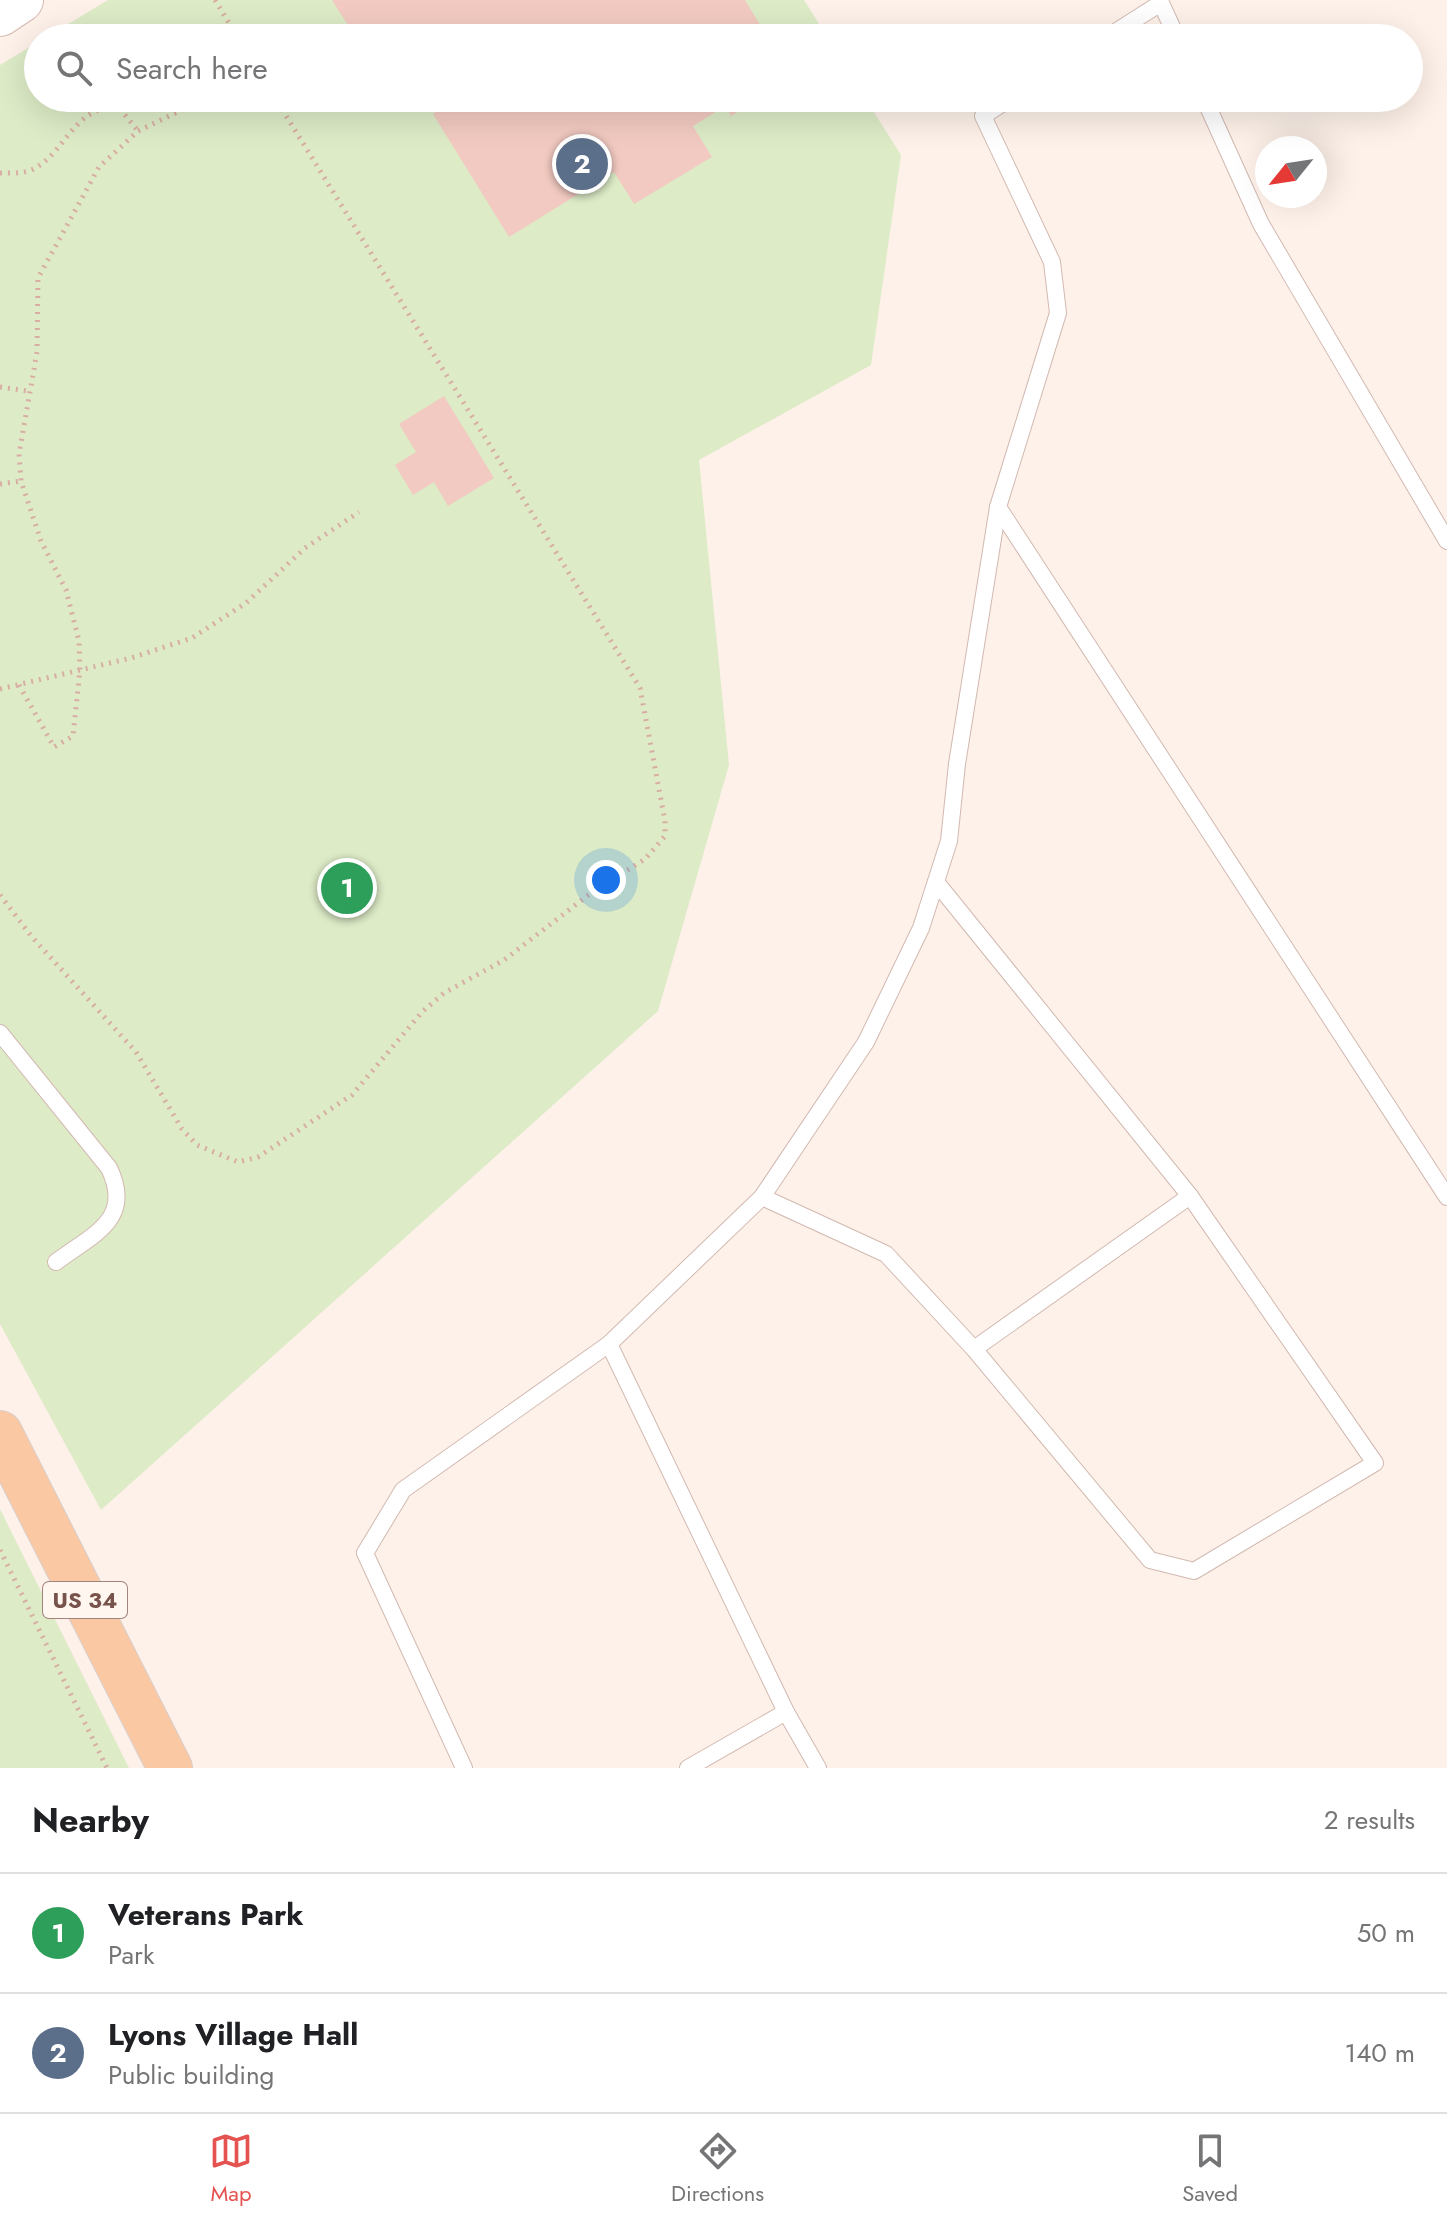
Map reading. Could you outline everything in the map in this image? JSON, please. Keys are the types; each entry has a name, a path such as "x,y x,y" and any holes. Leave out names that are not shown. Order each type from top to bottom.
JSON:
{"main road":[{"name":"US 34","path":"0,1433 170,1768"}],"street":[{"path":"0,14 21,0"}],"lane":[{"path":"1128,24 1161,3 1171,24"},
{"path":"464,1768 365,1553 403,1490 609,1344 762,1197 866,1042 921,928 936,882 949,841 957,764 998,507 1058,313 1052,262 983,116 989,112"},
{"path":"1210,112 1261,224 1447,541"},
{"path":"998,507 1447,1197"},
{"path":"762,1197 886,1254 974,1349 1150,1560 1194,1571 1375,1463 1190,1196 936,882"},
{"path":"0,1033 109,1168 115,1181 119,1199 112,1217 56,1262"},
{"path":"974,1349 1190,1196"},
{"path":"609,1344 786,1712 818,1768"},
{"path":"688,1768 786,1712"}],"path":[{"path":"215,0 230,24"},
{"path":"0,173 32,170 81,121 100,112"},
{"path":"122,112 138,131"},
{"path":"19,685 54,747 73,736 80,670 79,641 66,590 41,541 21,481 19,454 37,352 38,278 99,167 138,131 178,112"},
{"path":"0,895 32,937 136,1052 182,1129 197,1145 238,1162 258,1157 352,1095 392,1045 444,993 514,953 591,893 645,859 665,836 665,821 640,688 284,112"},
{"path":"0,387 28,391"},
{"path":"0,484 21,481"},
{"path":"0,689 166,648 192,638 246,603 305,548 359,512"},
{"path":"0,1550 107,1768"}],"green space":[{"path":"108,0 804,0 819,24 68,24"},
{"path":"24,50 24,112 874,112 901,155 871,365 699,460 729,765 658,1011 101,1510 0,1324 0,65"},
{"path":"0,1509 129,1768 0,1768"}],"building":[{"path":"332,0 745,0 760,24 347,24"},
{"path":"715,112 693,126 712,157 634,204 614,172 509,237 433,114"},
{"path":"444,396 494,478 448,506 434,482 413,495 395,465 416,452 399,424"}],"place":[{"name":"Lyons Village Hall","path":"582,164"},
{"name":"Veterans Park","path":"347,888"}]}
